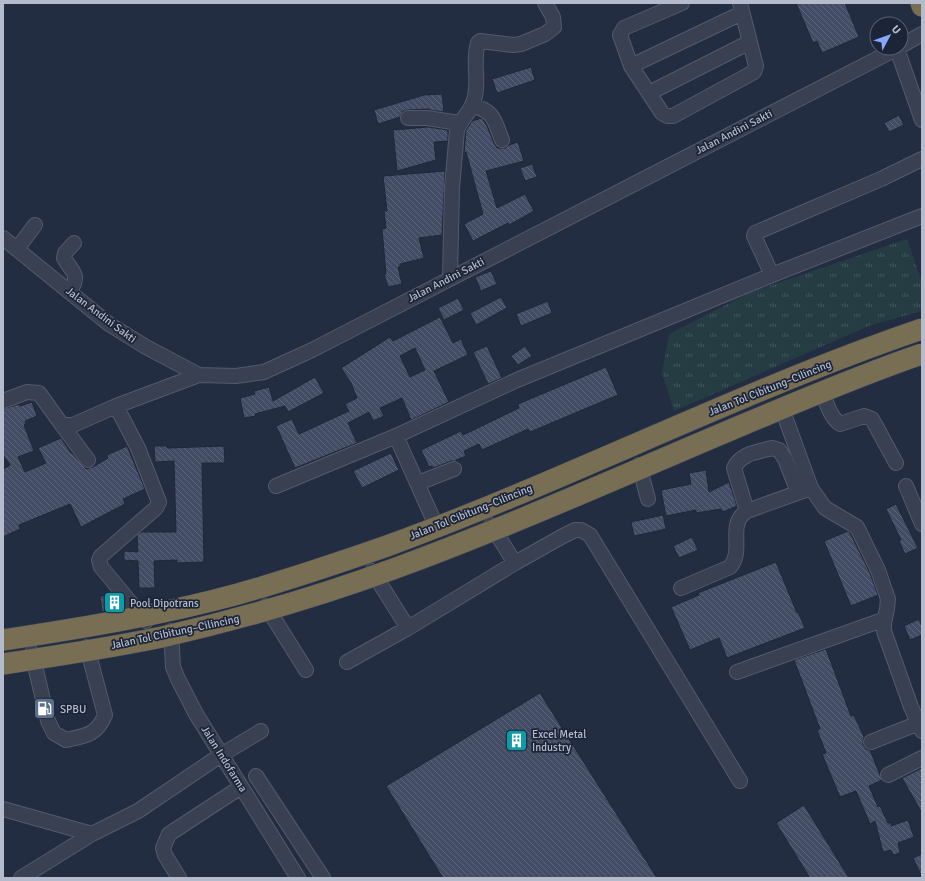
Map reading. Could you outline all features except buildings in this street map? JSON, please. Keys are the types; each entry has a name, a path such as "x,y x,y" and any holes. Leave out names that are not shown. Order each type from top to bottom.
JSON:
{"highway":[{"name":"Jalan Tol Cibitung–Cilincing","path":"3,640 73,630 237,594 366,553 477,510 791,378 877,344 922,329"},
{"name":"Jalan Tol Cibitung–Cilincing","path":"3,664 77,653 161,637 244,617 396,568 486,533 800,401 922,354"}],"street":[{"path":"450,271 452,188 456,130 459,123 475,100 478,43 480,41 513,45 521,44 545,34 554,27 554,22 546,3"},
{"path":"631,66 741,8 756,66 754,72 673,116 667,116 662,113 631,66 620,39 621,31 624,28 682,3"},
{"name":"Jalan Andini Sakti","path":"909,42 922,34"},
{"path":"649,93 750,42"},
{"name":"Jalan Andini Sakti","path":"7,243 109,324 146,347 199,375 236,376 264,372 312,350 450,271 883,56"},
{"path":"902,56 922,120"},
{"path":"472,105 490,113 502,140"},
{"path":"408,118 427,118 459,123"},
{"path":"772,275 754,236 755,233 881,179 922,159"},
{"path":"276,486 396,436 517,380 772,275 922,216"},
{"path":"7,243 35,224"},
{"path":"70,292 75,283 76,277 64,258 65,253 74,243"},
{"path":"62,425 73,424 199,375"},
{"path":"822,390 829,408 836,421 840,424 864,416 872,419 896,463"},
{"path":"3,401 27,392 39,393 88,460"},
{"path":"116,406 138,448 159,502 156,508 101,556 99,560 101,567 146,621"},
{"path":"781,406 805,490"},
{"path":"396,436 438,530"},
{"path":"747,510 734,468 737,462 745,456 772,448 779,450 805,490 826,508 857,527 861,533 878,570 888,599 884,631 920,727 871,742"},
{"path":"639,464 648,499"},
{"path":"418,483 454,469"},
{"path":"906,486 922,524"},
{"path":"682,588 730,566 736,557 736,523 741,515 747,510 805,490"},
{"path":"491,525 515,563"},
{"path":"347,662 408,628 515,563 575,530 581,530 590,535 740,781"},
{"path":"372,571 408,628"},
{"path":"266,606 306,670"},
{"path":"737,672 885,619"},
{"name":"Jalan Indofarma","path":"171,631 173,667 178,679 196,714 298,878"},
{"path":"32,653 48,721 54,733 66,740 86,736 96,730 102,723 104,715 87,647"},
{"path":"21,878 92,834 138,811 221,755 261,731"},
{"path":"888,775 922,758"},
{"path":"256,776 323,878"},
{"path":"179,878 165,855 163,848 169,834 241,787"},
{"path":"3,809 92,834"}],"green space":[{"path":"907,239 922,282 922,311 871,325 674,411 662,373 669,334 751,292"}],"place":[{"name":"Pool Dipotrans","path":"114,603"},
{"name":"SPBU","path":"45,709"},
{"name":"Excel Metal Industry","path":"516,740"}]}
